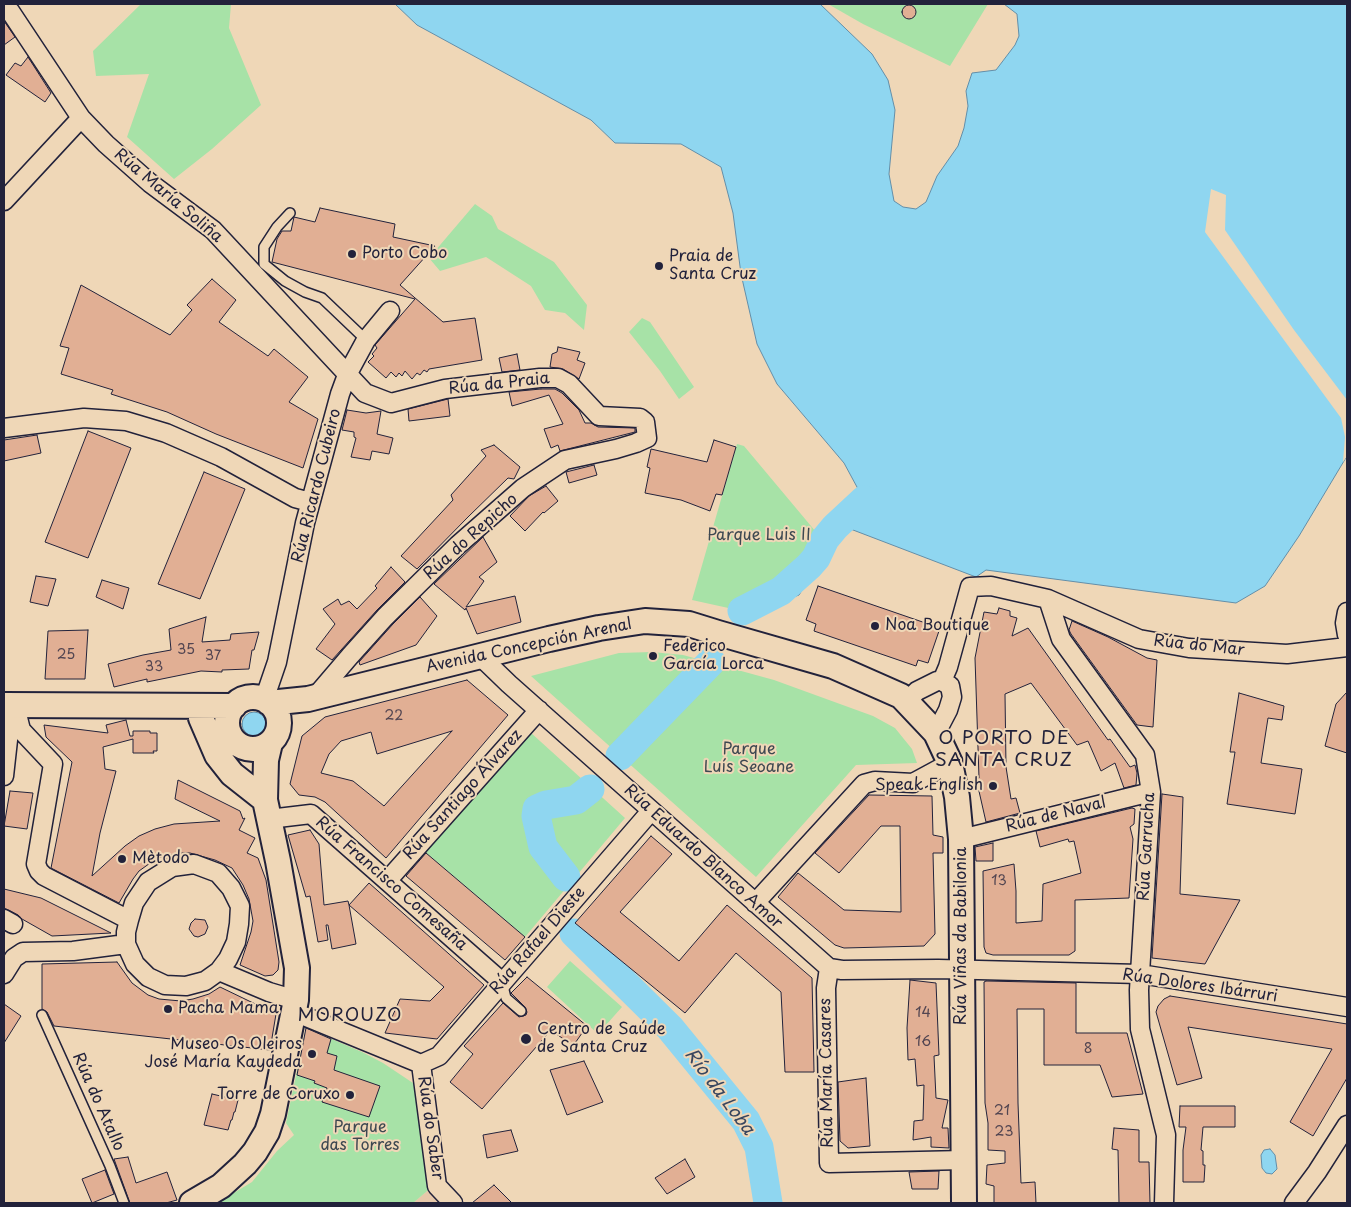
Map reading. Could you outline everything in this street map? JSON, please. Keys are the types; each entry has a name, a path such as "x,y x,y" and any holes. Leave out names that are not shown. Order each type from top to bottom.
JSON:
{"main road":[{"name":"Avenida Concepción Arenal","path":"271,708 599,628 645,621 682,624 833,666 901,696 936,733"},
{"path":"9,706 178,706 234,706 248,698 256,698 271,708 275,737 264,747 255,749 178,706"},
{"path":"192,1203 221,1186 245,1164 267,1132 273,1114 295,1006 297,968 278,861 265,805 236,740 228,727 228,719 234,706"},
{"path":"200,718 216,754 232,774 265,805"},
{"name":"Rúa Viñas da Babilonia","path":"936,733 950,763 957,796 961,839 964,1203"},
{"path":"265,805 266,760 270,743"}],"street":[{"name":"Rúa María Soliña","path":"4,5 10,11 81,118 106,144 150,183 213,230 347,374"},
{"path":"4,201 81,118"},
{"name":"Rúa Ricardo Cubeiro","path":"271,708 273,674 310,502 347,374 366,340 390,311"},
{"name":"Rúa da Praia","path":"347,374 365,393 391,403 445,389 540,378 558,378 569,384 599,416 640,418 645,422"},
{"path":"4,428 84,418 126,421 166,433 221,456 295,498 310,502"},
{"name":"Rúa do Repicho","path":"308,699 445,558 524,488 565,460 630,445 647,438 645,422"},
{"name":"Rúa do Mar","path":"942,681 948,667 970,587 991,586 1048,599 1139,639 1189,648 1287,654 1347,647"},
{"name":"Rúa Garrucha","path":"1048,599 1061,639 1145,755 1151,792 1140,974 1140,1029 1166,1135 1164,1203"},
{"path":"1347,612 1345,623 1347,635"},
{"name":"Rúa Eduardo Blanco Amor","path":"480,656 651,811 829,968"},
{"path":"273,674 282,688 308,699"},
{"path":"907,701 917,691 937,681 942,681 950,686 952,697 948,710 936,733"},
{"path":"4,776 9,730 9,706"},
{"path":"9,706 22,730 53,764 36,864 39,871 44,876 129,920"},
{"name":"Rúa Santiago Álvarez","path":"387,881 539,710"},
{"path":"755,903 864,784 875,782 913,783 950,763"},
{"name":"Rúa de Naval","path":"961,839 1151,792"},
{"name":"Rúa Francisco Comesaña","path":"265,805 311,814 502,982"},
{"name":"Rúa Rafael Dieste","path":"421,1064 439,1056 651,811"},
{"path":"194,864 218,873 231,888 240,906 236,942 228,959 219,971 205,981 186,986 165,985 148,977 135,964 126,944 129,920 134,903 148,882 172,867 194,864"},
{"path":"4,974 14,958 23,952 73,951 126,944"},
{"path":"829,968 842,970 962,970"},
{"name":"Rúa María Casares","path":"829,968 826,988 829,1163 964,1160"},
{"name":"Rúa Dolores Ibárruri","path":"962,970 1140,974 1347,1007"},
{"name":"Rúa do Saber","path":"219,971 270,992 295,1006 421,1064 437,1186 453,1203"},
{"path":"1294,1202 1345,1132"}],"lane":[{"path":"290,213 277,226 264,247 264,264 285,281 305,292 322,298 366,340"},
{"path":"502,982 506,998 522,1012"},
{"name":"Rúa do Atallo","path":"42,1015 110,1166 124,1203"}],"shaded area":[{"path":"432,1187 446,1203 413,1203"}],"green space":[{"path":"141,4 231,4 229,28 261,105 212,149 174,179 127,137 149,74 96,76 93,51"},
{"path":"828,4 988,4 950,66 863,24"},
{"path":"475,204 492,216 498,229 554,262 587,305 584,330 565,313 545,310 531,286 486,257 440,271 429,258"},
{"path":"642,318 650,322 694,387 679,399 660,371 629,332"},
{"name":"Parque Luis II","path":"737,444 744,446 816,532 812,553 748,603 742,611 692,600"},
{"name":"Parque Luís Seoane","path":"652,652 683,655 774,680 873,716 895,728 912,749 917,763 856,765 756,877 531,676 619,653"},
{"path":"530,732 625,818 525,937 424,851"},
{"path":"570,961 622,1007 598,1034 547,987"},
{"name":"Parque das Torres","path":"306,1028 383,1063 413,1083 422,1096 432,1187 413,1203 217,1203 252,1182 277,1151 294,1135 286,1123"}],"water":[{"path":"395,4 820,4 872,54 888,80 895,110 889,174 894,201 903,207 916,209 926,202 937,176 958,146 968,106 966,91 972,73 996,70 1015,45 1019,36 1017,14 1004,4 1347,4 1347,456 1299,536 1265,586 1236,603 986,570 976,577 840,525 864,500 844,463 777,384 757,344 741,274 733,213 721,167 681,144 615,143 591,120 417,25"},
{"path":"812,553 820,562 799,595 752,613 742,611 748,603"},
{"path":"254,712 259,713 265,719 265,729 259,735 254,736 249,735 243,729 242,724 243,719 249,713"},
{"path":"1270,1149 1275,1155 1277,1169 1272,1174 1266,1173 1262,1168 1261,1155 1264,1150"}],"pier":[{"path":"1211,189 1226,195 1225,230 1294,330 1347,400 1347,456 1343,462 1345,437 1341,418 1205,232"}],"building":[{"path":"906,5 912,5 916,12 912,19 906,19 902,15 902,9"},
{"path":"4,21 15,37 4,45"},
{"path":"28,57 51,93 45,102 6,75 15,63 21,66"},
{"path":"320,208 395,224 393,237 435,246 400,285 443,322 475,318 482,360 429,369 427,372 424,370 420,375 417,373 412,379 405,371 402,376 399,373 396,377 391,372 386,378 368,362 374,356 372,354 377,348 375,345 415,299 272,262 277,239 282,231 291,231 294,217 315,222"},
{"path":"212,279 236,300 219,322 268,356 274,349 308,377 289,402 318,419 303,468 216,434 167,412 111,394 113,390 61,374 69,348 60,346 81,285 170,335 192,310 187,305"},
{"path":"558,347 580,352 577,360 585,363 579,379 563,369 550,367 552,354 557,352"},
{"path":"517,354 520,370 502,372 499,358"},
{"path":"555,389 562,393 579,410 585,423 591,423 598,427 635,428 635,432 560,451 558,445 551,448 544,429 563,424 549,395 512,406 509,392"},
{"path":"448,399 450,416 409,421 408,409"},
{"path":"347,410 366,413 381,411 377,434 393,438 389,454 372,451 370,460 351,457 356,438 354,437 354,432 342,430"},
{"path":"88,431 131,448 88,558 45,542"},
{"path":"37,435 41,453 4,461 4,440"},
{"path":"714,440 736,447 722,495 716,494 710,511 681,500 645,493 650,468 647,467 651,449 707,462"},
{"path":"494,445 520,467 514,479 508,478 417,569 401,556 453,500 451,495 486,456 481,450"},
{"path":"594,465 597,475 569,483 566,472"},
{"path":"204,472 245,489 200,599 158,584"},
{"path":"546,486 558,501 543,512 525,531 510,516 529,496"},
{"path":"483,537 497,562 479,577 484,581 466,607 515,596 521,622 477,634 466,608 465,610 434,584"},
{"path":"391,567 405,582 332,660 316,649 335,624 323,609 338,599 341,605 349,601 357,609 377,588 375,586"},
{"path":"36,576 56,579 48,606 30,602"},
{"path":"102,580 129,588 123,609 96,597"},
{"name":"Noa Boutique","path":"818,586 940,628 928,663 918,660 916,666 814,631 816,624 806,620"},
{"path":"420,597 437,616 416,645 360,665 359,662"},
{"path":"999,608 1010,611 1010,616 1017,618 1012,636 1028,628 1108,740 1110,739 1130,767 1135,765 1137,773 1136,785 1124,788 1115,763 1101,771 1088,741 1077,745 1031,683 1005,694 1006,767 1011,799 1016,798 1020,813 986,822 976,778 979,778 975,658 984,612 997,614"},
{"path":"206,617 202,642 230,640 231,634 259,632 254,650 252,650 249,669 222,670 222,672 201,671 147,682 147,679 114,687 108,664 171,650 169,629"},
{"path":"1072,621 1108,637 1147,658 1157,660 1153,727 1137,725 1071,634 1069,630"},
{"path":"88,630 85,679 45,679 48,631"},
{"path":"467,680 508,715 386,858 325,802 315,797 299,795 290,784 302,736 325,717","holes":["452,731 384,806 353,781 321,773 329,754 341,741 371,732 377,754"]},
{"path":"1347,692 1347,753 1325,746 1336,704"},
{"path":"1239,693 1284,706 1282,720 1268,718 1261,763 1302,769 1295,814 1227,804 1235,752 1230,752"},
{"path":"126,720 130,736 133,736 133,731 157,733 157,751 153,751 154,753 133,753 133,739 103,747 105,769 116,771 100,833 92,876 125,846 139,836 155,829 174,824 220,821 175,799 178,780 240,811 243,819 245,818 239,830 255,838 247,853 258,858 266,880 279,962 278,970 273,975 265,976 240,965 253,921 249,899 232,868 215,860 190,853 161,857 139,871 119,903 51,868 72,762 46,737 44,725 108,733 106,725"},
{"path":"10,791 33,793 27,829 4,826"},
{"path":"1162,794 1183,797 1180,894 1240,900 1205,964 1152,958"},
{"path":"869,795 932,796 933,835 943,837 943,853 933,853 935,934 924,946 844,948 835,945 778,897 798,873 844,910 901,912 900,826 881,826 839,873 815,853"},
{"path":"1132,808 1135,809 1134,824 1130,827 1133,839 1129,898 1075,900 1075,951 1069,955 993,955 986,953 984,947 983,871 1014,864 1016,923 1042,921 1043,884 1081,873 1074,841 1069,842 1068,839 1040,847 1036,831"},
{"path":"310,830 319,844 324,905 348,901 356,944 332,949 328,925 326,925 328,940 318,942 310,896 306,897 288,835"},
{"path":"651,836 672,854 620,912 679,961 727,905 812,978 814,1072 785,1072 781,992 736,953 685,1013 575,923"},
{"path":"993,843 993,861 976,861 975,847"},
{"path":"426,853 525,937 505,960 406,876"},
{"path":"369,883 484,985 437,1039 385,1033 400,999 430,1001 444,987 349,905"},
{"path":"4,889 41,898 111,933 52,936 4,908"},
{"path":"195,919 205,920 208,927 205,934 198,937 194,936 189,929"},
{"path":"117,962 132,983 148,995 159,999 181,1001 193,999 209,994 220,987 276,1014 270,1050 54,1026 47,1012 42,1009 42,964"},
{"name":"Centro de Saúde de Santa Cruz","path":"527,977 587,1026 573,1046 551,1030 482,1109 450,1082 473,1054 464,1046 503,1003 519,1017 526,1015 525,1007 511,993"},
{"path":"910,980 936,983 939,1055 934,1056 936,1098 948,1100 942,1128 948,1128 949,1148 931,1147 931,1137 913,1140 914,1121 923,1120 924,1085 917,1086 915,1059 908,1060 907,1028"},
{"path":"984,982 1076,983 1076,1033 1127,1033 1143,1094 1112,1097 1100,1065 1044,1065 1044,1009 1017,1009 1021,1183 1035,1182 1036,1203 994,1203 994,1186 986,1184 987,1165 1005,1163 1005,1151 988,1150 988,1123 985,1103"},
{"path":"1170,996 1347,1024 1347,1078 1313,1136 1290,1122 1332,1049 1188,1027 1202,1078 1177,1085 1156,1012 1164,999"},
{"path":"4,1004 21,1016 4,1043"},
{"name":"Torre de Coruxo","path":"306,1028 331,1039 327,1053 337,1056 334,1070 380,1086 369,1117 322,1102 327,1088 314,1083 315,1081 297,1075"},
{"path":"584,1061 603,1102 567,1115 550,1070"},
{"path":"866,1078 870,1146 848,1148 840,1141 838,1082"},
{"path":"212,1094 238,1100 228,1130 204,1125"},
{"path":"1180,1106 1235,1106 1235,1127 1203,1127 1201,1150 1203,1151 1203,1165 1205,1165 1204,1182 1183,1182 1183,1150 1186,1127 1179,1127"},
{"path":"1114,1128 1139,1130 1139,1162 1149,1162 1150,1203 1119,1203 1118,1150 1112,1149"},
{"path":"511,1130 518,1151 487,1158 483,1135"},
{"path":"128,1157 136,1183 167,1172 177,1200 166,1203 130,1203 114,1159"},
{"path":"685,1159 695,1177 667,1194 655,1178"},
{"path":"105,1170 114,1194 92,1203 82,1179"},
{"path":"939,1171 938,1189 912,1189 909,1172"},
{"path":"494,1185 512,1203 472,1203"}],"waterway":[{"name":"Río da Loba","path":"742,611 781,591 809,566 816,558 825,539 864,500"},
{"name":"Río da Loba","path":"620,756 711,662"},
{"name":"Río da Loba","path":"566,877 543,847 536,816 537,809 546,805 576,800 590,789"},
{"name":"Río da Loba","path":"574,933 670,1028 746,1121 759,1147 768,1203"}],"place":[{"name":"Porto Cobo","path":"352,254"},
{"name":"Praia de Santa Cruz","path":"659,266"},
{"name":"Noa Boutique","path":"875,626"},
{"name":"Federico García Lorca","path":"653,656"},
{"name":"Speak English","path":"993,786"},
{"name":"Mètodo","path":"122,859"},
{"name":"Pacha Mama","path":"168,1009"},
{"name":"Centro de Saúde de Santa Cruz","path":"526,1039"},
{"name":"Museo Os Oleiros José María Kaydeda","path":"312,1054"},
{"name":"Torre de Coruxo","path":"350,1095"}],"district":[{"name":"O PORTO DE SANTA CRUZ","path":"1004,750"},
{"name":"MOROUZO","path":"350,1016"}]}
